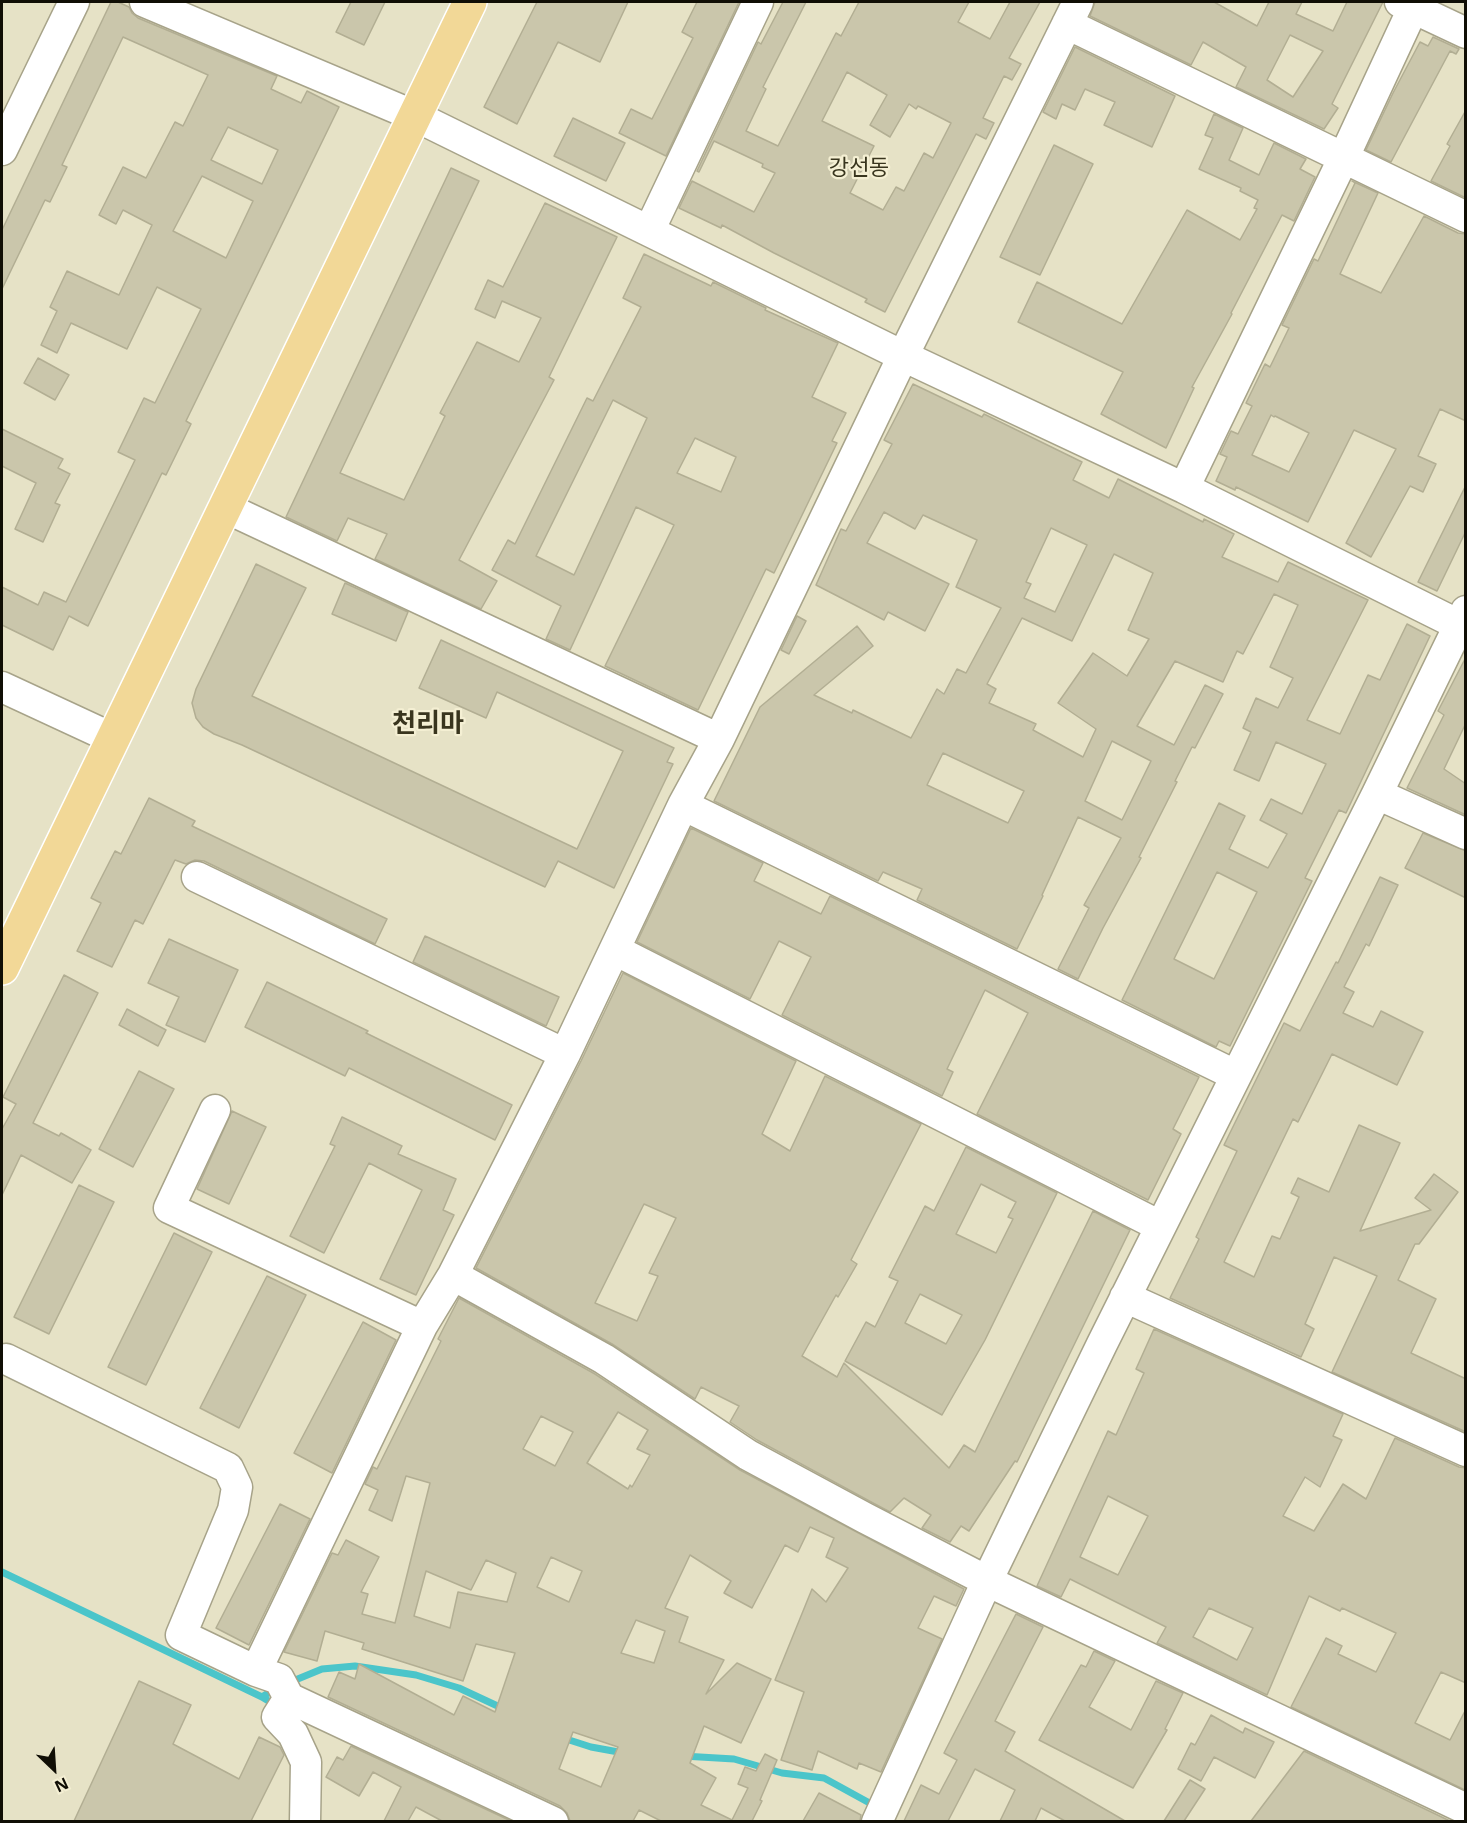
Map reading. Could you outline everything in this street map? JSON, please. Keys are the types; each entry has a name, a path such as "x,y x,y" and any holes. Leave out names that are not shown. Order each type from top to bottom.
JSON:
{"main road":[{"path":"2,968 470,2"}],"street":[{"path":"2,150 74,2"},
{"path":"145,2 415,117 903,356 1462,618 1377,794 1125,1297 987,1581 877,1821"},
{"path":"649,231 758,2"},
{"path":"1184,488 1344,157 1409,4 1466,33"},
{"path":"305,1821 306,1762 293,1734 279,1693 422,1326 453,1275 565,1054 683,806 719,739 903,356 1072,13 1344,157 1466,217"},
{"path":"224,507 719,739"},
{"path":"2,687 112,738"},
{"path":"1377,794 1466,834"},
{"path":"683,806 1235,1075"},
{"path":"197,877 565,1054"},
{"path":"615,950 1160,1227"},
{"path":"215,1110 169,1208 422,1326"},
{"path":"453,1275 604,1359 748,1455 987,1581 1466,1809"},
{"path":"1125,1297 1466,1451"},
{"path":"6,1359 228,1468 237,1487 233,1510 181,1635 279,1693 554,1821"}],"building":[{"path":"111,2 118,2 129,7 138,18 277,76 271,89 301,103 307,91 339,107 186,421 191,424 166,475 162,473 88,626 69,616 53,650 2,625 2,587 38,605 44,592 66,602 135,460 118,452 144,398 155,403 201,309 157,287 127,349 71,323 57,353 41,345 57,311 50,307 67,271 119,295 152,225 123,210 116,224 99,215 123,167 146,178 175,122 183,126 208,75 123,37 62,165 67,167 50,202 45,200 2,289 2,230","holes":["228,127 278,150 262,184 211,160","202,176 253,201 226,258 173,231"]},
{"path":"351,2 385,2 364,45 336,32"},
{"path":"537,2 628,2 600,62 558,42 517,124 484,107"},
{"path":"697,2 739,2 666,156 619,133 631,109 652,119 693,38 682,32"},
{"path":"783,2 806,2 763,87 766,89 746,131 778,146 836,33 841,36 859,2 969,2 958,22 990,39 1010,2 1040,2 1009,58 1021,64 1012,80 1004,76 983,118 994,123 986,139 976,134 885,312 865,302 867,299 722,225 721,228 679,208 692,181 754,212 775,173 762,167 763,164 714,141 699,172 697,171 758,42 761,44","holes":["847,72 887,95 870,125 890,137 909,104 916,109 918,106 951,123 933,158 924,153 904,191 896,187 883,210 850,193 874,146 822,121"]},
{"path":"1095,2 1214,2 1257,26 1269,2 1302,2 1296,14 1333,31 1347,2 1383,2 1332,104 1338,108 1324,129 1236,87 1246,67 1203,42 1191,65 1090,16","holes":["1290,35 1323,51 1293,97 1267,80"]},
{"path":"1433,37 1459,49 1456,54 1450,51 1391,162 1366,150 1420,42 1428,46"},
{"path":"1075,47 1175,96 1152,147 1104,125 1115,102 1085,89 1075,110 1062,104 1056,119 1043,112"},
{"path":"1466,110 1466,198 1431,181 1450,146 1447,144"},
{"path":"1214,114 1243,128 1229,160 1259,175 1274,143 1306,159 1300,169 1315,177 1294,221 1282,215 1192,387 1194,388 1166,448 1101,414 1123,372 1018,322 1037,282 1122,324 1187,210 1240,240 1257,209 1254,208 1258,200 1240,191 1241,188 1199,169 1213,138 1205,135"},
{"path":"573,118 625,143 606,181 554,156"},
{"path":"1054,145 1093,164 1040,275 1000,257"},
{"path":"451,168 479,181 340,473 404,500 445,416 440,413 477,342 519,362 541,318 502,301 495,318 475,309 488,280 503,287 545,203 617,237 549,377 554,380 459,560 497,581 481,609 375,559 387,534 348,518 337,541 286,517"},
{"path":"1352,181 1378,193 1340,274 1381,293 1424,216 1458,233 1466,234 1466,421 1440,409 1418,456 1436,464 1423,492 1410,486 1371,557 1346,543 1396,449 1354,430 1308,522 1236,487 1235,490 1216,481 1227,457 1220,454 1231,431 1238,434 1252,406 1246,403 1265,364 1270,367 1289,328 1282,325 1314,259 1318,261 1355,183","holes":["1271,415 1309,433 1289,472 1252,455"]},
{"path":"644,254 711,286 713,282 766,308 765,310 838,343 812,397 846,413 832,441 837,443 774,573 766,569 698,710 605,666 674,525 636,507 570,650 546,639 561,606 492,570 508,540 515,544 587,398 593,401 641,307 623,298","holes":["613,400 647,418 574,575 536,556","695,438 736,457 721,492 677,473"]},
{"path":"38,358 69,375 55,400 24,383"},
{"path":"913,384 982,417 984,414 1082,462 1073,480 1109,498 1118,479 1203,522 1204,519 1234,534 1222,557 1278,582 1288,562 1368,600 1307,720 1340,734 1368,675 1380,680 1407,624 1430,636 1346,813 1339,810 1305,878 1312,881 1230,1046 1219,1041 1216,1047 1122,1000 1219,803 1245,816 1229,849 1268,868 1287,834 1260,820 1271,799 1302,814 1326,764 1276,742 1259,781 1234,770 1251,732 1243,728 1256,698 1278,708 1293,678 1270,667 1298,605 1274,594 1243,654 1237,651 1223,682 1175,661 1137,726 1174,745 1205,685 1223,694 1195,748 1192,747 1139,857 1141,858 1078,979 1058,969 1089,908 1084,905 1121,838 1078,817 1017,949 917,900 922,889 883,872 878,881 714,801 760,707 857,626 873,646 814,695 852,713 853,710 911,738 937,689 944,694 957,669 966,673 1001,608 956,587 977,540 923,515 915,529 884,512 867,543 949,584 925,631 888,612 884,620 816,585 841,529 846,531 892,444 884,440","holes":["1051,528 1087,545 1055,612 1024,598 1031,584 1026,582","1114,554 1153,573 1128,630 1149,639 1127,676 1093,653 1058,703 1096,729 1083,757 1033,730 1036,724 989,703 996,689 987,684 1022,618 1072,641","1112,741 1151,761 1122,820 1085,801","943,753 1024,791 1008,823 927,785","1217,872 1257,892 1214,979 1174,959"]},
{"path":"2,429 63,459 58,468 70,474 55,503 60,505 43,542 15,529 36,483 2,466"},
{"path":"1466,485 1465,533 1437,591 1418,582"},
{"path":"256,564 306,588 252,696 577,849 623,751 497,692 486,718 419,688 441,640 674,748 667,762 673,764 614,888 558,861 545,887 203,727 196,718 192,703 196,689"},
{"path":"345,583 408,612 396,641 332,614"},
{"path":"797,616 806,621 789,654 781,650"},
{"path":"1466,657 1466,723 1444,769 1466,784 1466,815 1407,788 1444,715 1438,711"},
{"path":"149,798 195,821 192,826 387,919 375,944 204,861 195,860 186,864 175,860 143,924 135,920 112,967 77,951 101,903 91,898 115,851 121,854"},
{"path":"691,828 763,863 754,881 821,914 830,896 1199,1077 1173,1129 1181,1134 1148,1200 977,1114 1028,1013 985,990 947,1069 953,1072 942,1096 782,1015 811,957 779,941 750,999 637,942"},
{"path":"1423,833 1466,851 1466,898 1405,868"},
{"path":"1380,877 1398,885 1369,946 1366,944 1344,987 1354,992 1343,1013 1373,1027 1381,1011 1423,1032 1397,1085 1332,1054 1298,1122 1293,1119 1224,1262 1254,1277 1272,1236 1280,1239 1299,1197 1291,1193 1298,1178 1329,1192 1359,1125 1400,1143 1360,1231 1431,1210 1415,1198 1434,1174 1458,1192 1419,1244 1415,1244 1398,1280 1436,1299 1411,1353 1466,1379 1466,1432 1332,1372 1377,1276 1334,1257 1305,1324 1314,1329 1301,1357 1170,1298 1199,1239 1196,1237 1237,1151 1224,1145 1284,1023 1300,1031 1336,962 1338,963"},
{"path":"425,936 559,997 546,1026 413,962"},
{"path":"169,939 238,970 205,1042 166,1025 179,997 148,983"},
{"path":"623,973 796,1061 762,1134 790,1151 825,1076 921,1124 851,1260 857,1264 838,1297 836,1295 802,1356 837,1377 844,1363 949,1468 964,1445 975,1452 1093,1211 1130,1230 1017,1462 1015,1461 969,1531 961,1526 950,1542 922,1528 931,1515 904,1498 890,1512 873,1503 757,1440 730,1422 739,1406 701,1387 695,1399 612,1344 476,1268","holes":["644,1204 676,1218 649,1273 658,1276 637,1321 595,1303"]},
{"path":"64,975 98,993 33,1123 59,1136 61,1133 91,1150 72,1183 21,1155 2,1195 2,1129 16,1104 3,1097"},
{"path":"267,982 512,1105 495,1140 349,1068 345,1076 245,1027"},
{"path":"127,1009 166,1030 158,1046 119,1025"},
{"path":"139,1071 174,1089 133,1167 99,1149"},
{"path":"232,1111 266,1127 229,1204 197,1189"},
{"path":"342,1117 402,1146 398,1154 456,1179 443,1210 454,1215 416,1295 380,1279 422,1190 369,1163 324,1253 290,1236 335,1146 330,1144"},
{"path":"966,1147 1057,1193 985,1340 942,1415 845,1361 866,1322 875,1327 898,1281 889,1277 925,1206 934,1211","holes":["981,1184 1016,1202 1008,1217 1013,1219 996,1253 956,1234","920,1294 962,1315 946,1344 905,1323"]},
{"path":"79,1185 114,1202 49,1334 14,1317"},
{"path":"174,1233 212,1252 146,1385 108,1367"},
{"path":"267,1276 306,1295 239,1428 200,1408"},
{"path":"459,1298 595,1374 740,1470 964,1589 956,1606 934,1596 918,1628 942,1639 881,1772 859,1763 857,1769 818,1751 812,1770 781,1760 804,1692 775,1680 812,1589 826,1602 848,1568 826,1557 834,1538 810,1527 798,1552 785,1545 752,1608 724,1593 731,1581 690,1555 665,1608 688,1617 679,1642 724,1660 706,1694 737,1663 771,1679 741,1743 704,1726 690,1763 716,1778 701,1805 732,1820 748,1788 738,1784 745,1767 756,1771 765,1754 777,1760 752,1821 661,1821 639,1810 633,1821 570,1821 567,1813 560,1806 328,1697 339,1672 355,1679 359,1664 454,1715 463,1696 495,1712 515,1653 476,1644 463,1681 362,1649 364,1643 325,1631 317,1661 284,1652 332,1553 338,1555 346,1540 379,1557 361,1592 368,1594 362,1614 395,1623 430,1483 406,1476 392,1521 369,1510 378,1490 365,1484 373,1467 377,1469 441,1341 438,1339","holes":["618,1412 648,1430 637,1449 650,1455 632,1487 630,1485 628,1489 587,1463","541,1416 573,1432 555,1466 523,1449","551,1557 582,1571 569,1602 537,1587","486,1560 516,1573 507,1602 458,1592 450,1628 414,1616 426,1571 471,1590","636,1620 665,1631 654,1663 621,1653","573,1732 618,1747 601,1787 559,1769"]},
{"path":"363,1322 396,1340 332,1473 294,1453"},
{"path":"1154,1329 1343,1414 1333,1436 1342,1440 1320,1487 1305,1477 1283,1516 1314,1531 1343,1484 1366,1499 1395,1438 1459,1467 1466,1468 1466,1683 1441,1672 1415,1723 1450,1740 1466,1709 1465,1790 1291,1707 1326,1638 1342,1646 1338,1654 1376,1672 1396,1633 1342,1608 1340,1611 1309,1596 1267,1695 1157,1643 1166,1627 1070,1579 1061,1597 1037,1586 1108,1431 1116,1435 1144,1373 1136,1369","holes":["1108,1496 1148,1516 1118,1575 1080,1557","1209,1608 1253,1628 1237,1660 1193,1637"]},
{"path":"280,1504 310,1519 249,1645 216,1628"},
{"path":"1016,1614 1043,1627 995,1721 1015,1732 1005,1751 1125,1821 1065,1821 1041,1808 1035,1821 1000,1821 1015,1790 975,1769 948,1821 904,1821 921,1785 939,1794 957,1760 944,1753"},
{"path":"1094,1651 1115,1661 1089,1707 1131,1730 1156,1681 1183,1693 1165,1729 1167,1730 1133,1788 1039,1740 1081,1665 1086,1667"},
{"path":"139,1681 191,1705 173,1744 239,1779 259,1737 280,1747 284,1755 251,1821 74,1821"},
{"path":"1211,1715 1243,1733 1245,1728 1274,1742 1255,1778 1214,1757 1201,1781 1178,1769 1191,1743 1195,1745"},
{"path":"351,1746 511,1821 442,1821 416,1807 408,1821 384,1821 401,1787 373,1772 359,1796 326,1777 337,1757 343,1760"},
{"path":"1304,1751 1450,1821 1251,1821"},
{"path":"1190,1780 1205,1789 1184,1821 1164,1821"},
{"path":"819,1793 861,1815 860,1821 803,1821"}],"waterway":[{"path":"2,1572 275,1705"},
{"path":"288,1683 322,1669 355,1666 416,1675 459,1688 504,1709"},
{"path":"262,1697 276,1688"},
{"path":"563,1738 591,1747 624,1753"},
{"path":"683,1756 734,1759 782,1773 824,1778 875,1806"}],"district":[{"name":"강선동","path":"859,169"},
{"name":"천리마","path":"428,725"}]}
